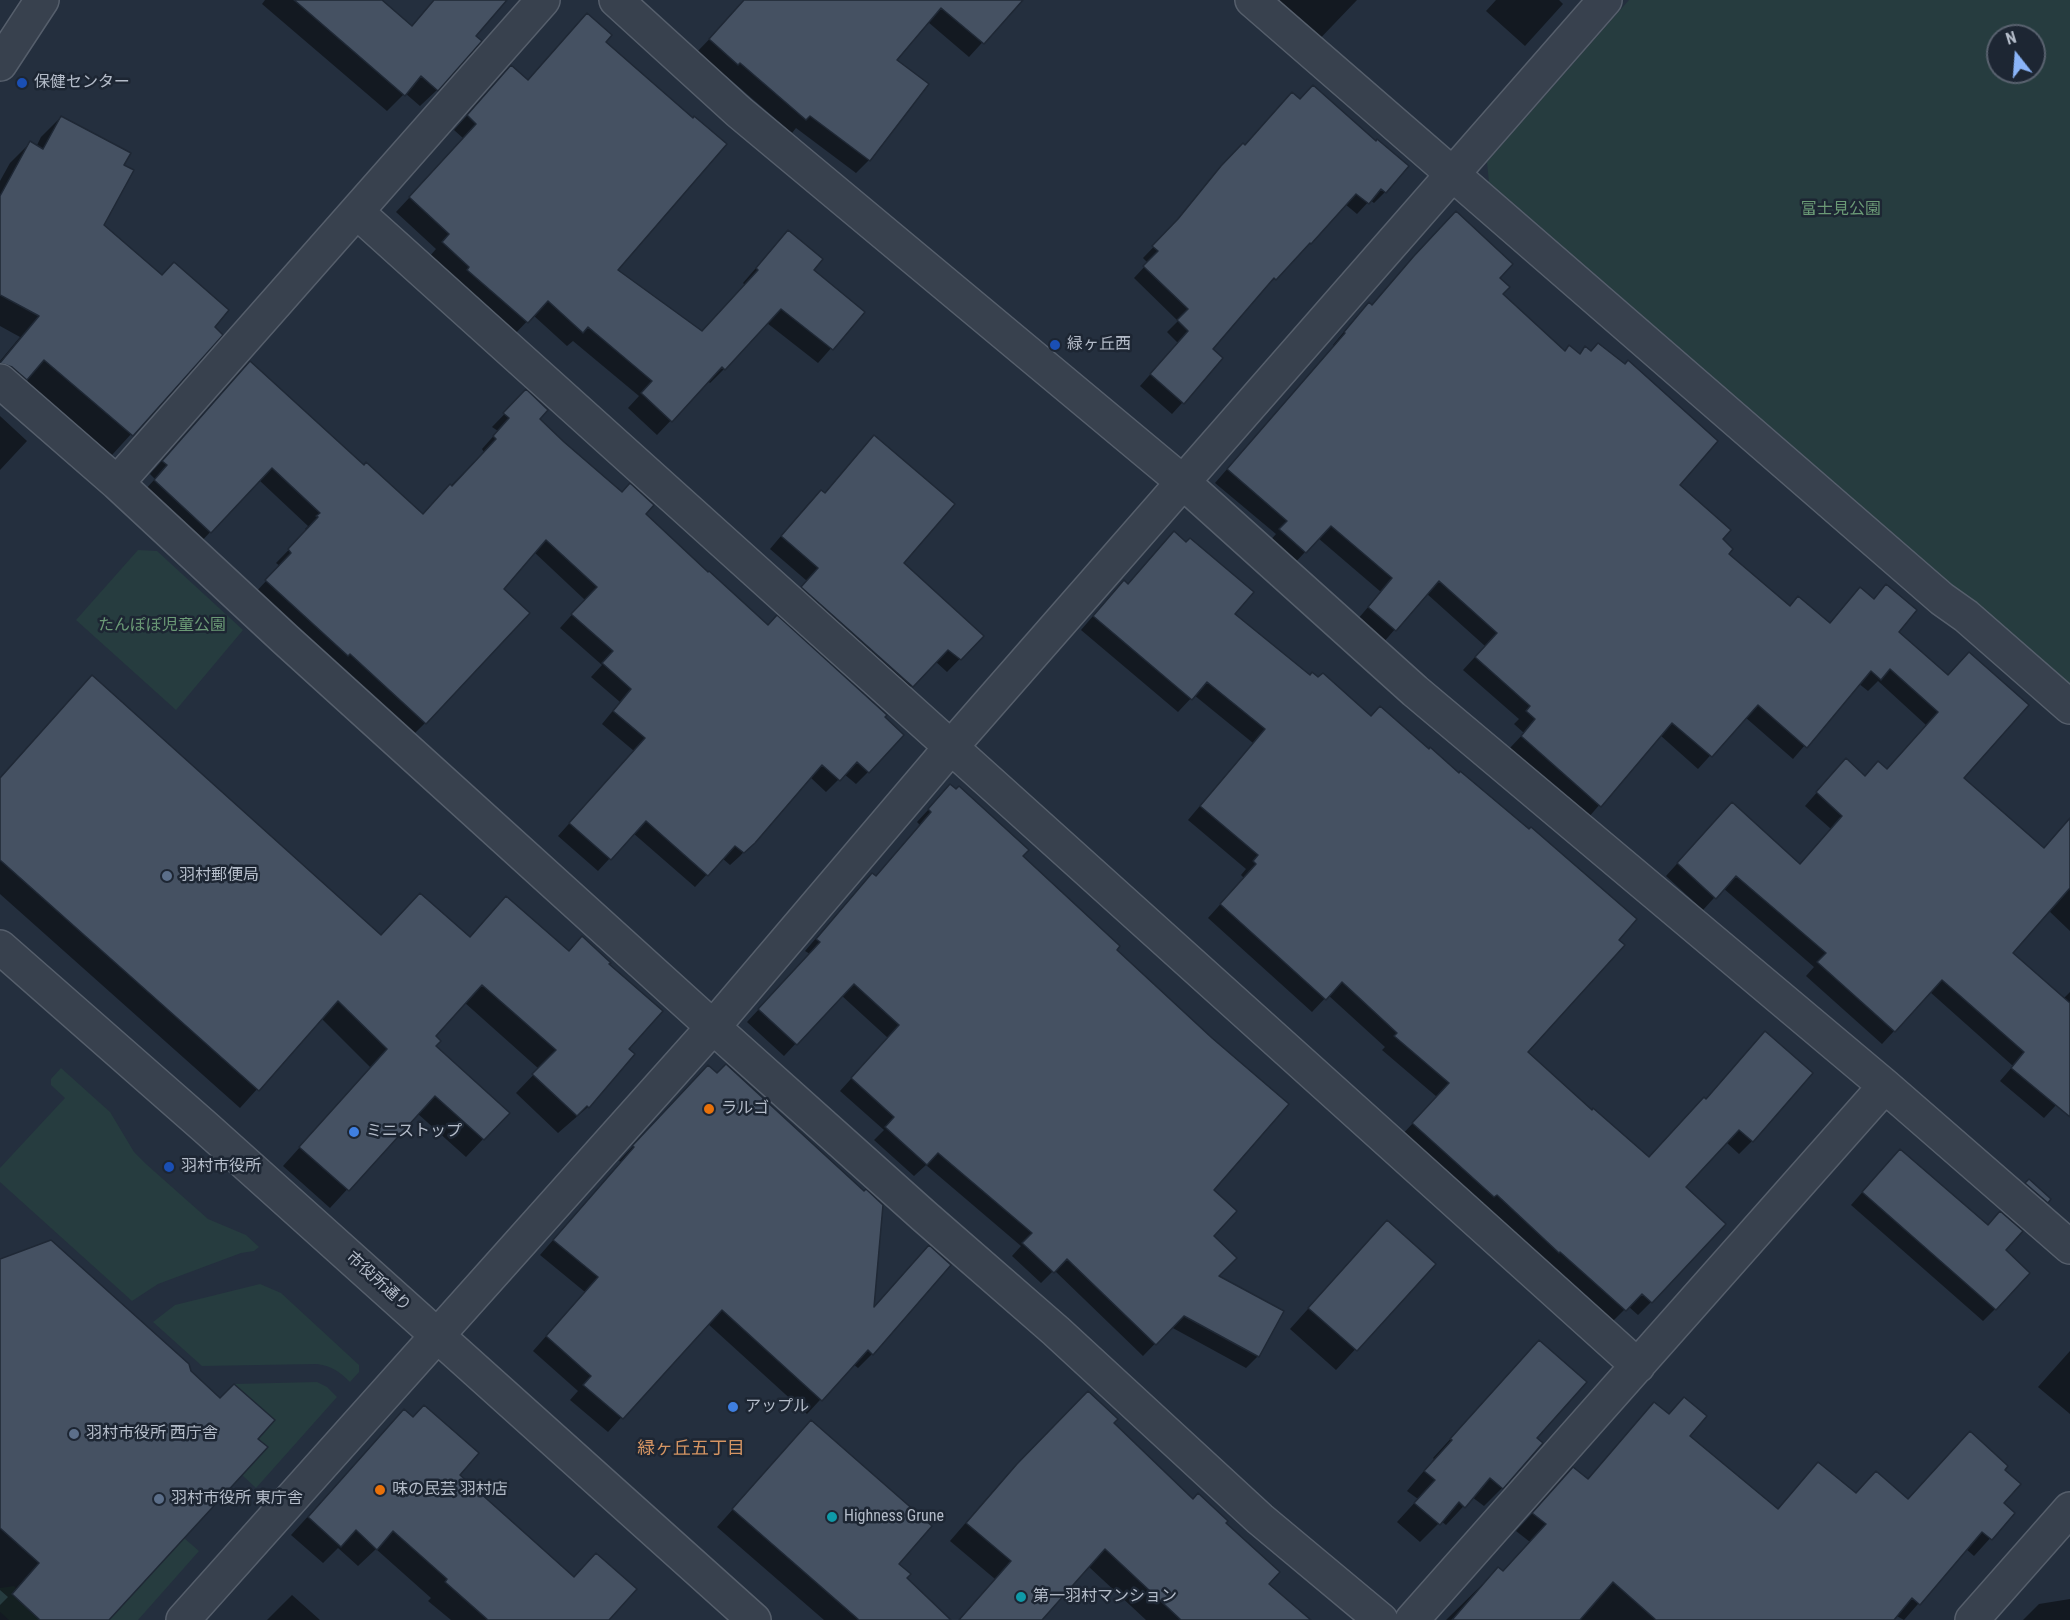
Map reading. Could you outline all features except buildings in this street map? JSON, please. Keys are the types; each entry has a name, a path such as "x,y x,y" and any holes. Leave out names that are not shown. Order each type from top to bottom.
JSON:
{"street":[{"path":"0,64 42,0"},
{"path":"117,483 543,0"},
{"path":"616,0 739,112 1184,483 1415,691 1885,1086 2070,1247"},
{"path":"1252,0 1934,592 1966,616 2070,707"},
{"path":"183,1620 713,1027 951,747 1605,0"},
{"path":"357,212 1638,1366"},
{"path":"0,381 117,483 713,1027 1056,1331 1260,1519 1381,1620"},
{"name":"市役所通り","path":"0,946 754,1620"},
{"path":"1412,1620 1885,1086"},
{"path":"1972,1620 2070,1509"}],"green space":[{"name":"富士見公園","path":"1629,0 2070,0 2070,687 1489,182 1487,162"},
{"name":"たんぽぽ児童公園","path":"138,550 157,551 243,630 176,710 76,620"},
{"path":"61,1068 110,1112 134,1152 146,1164 208,1219 246,1235 259,1247 254,1251 241,1253 158,1284 132,1301 0,1182 0,1168 65,1098 51,1085 51,1079"},
{"path":"260,1284 281,1293 359,1365 359,1372 350,1382 335,1370 317,1364 202,1366 153,1322 175,1305"},
{"path":"317,1382 327,1387 337,1397 256,1488 242,1475 267,1447 258,1439 274,1420 234,1384"},
{"path":"184,1538 199,1551 138,1620 109,1620"},
{"path":"14,1586 16,1588 12,1594 40,1620 9,1620 0,1612 0,1588"}],"place":[{"name":"保健センター","path":"22,83"},
{"name":"緑ヶ丘西","path":"1055,345"},
{"name":"羽村郵便局","path":"167,876"},
{"name":"ラルゴ","path":"709,1109"},
{"name":"ミニストップ","path":"354,1132"},
{"name":"羽村市役所","path":"169,1167"},
{"name":"アップル","path":"733,1407"},
{"name":"羽村市役所 西庁舎","path":"74,1434"},
{"name":"味の民芸 羽村店","path":"380,1490"},
{"name":"羽村市役所 東庁舎","path":"159,1499"},
{"name":"Highness Grune","path":"832,1517"},
{"name":"第一羽村マンション","path":"1021,1597"}],"district":[{"name":"緑ヶ丘五丁目","path":"691,1449"}]}
